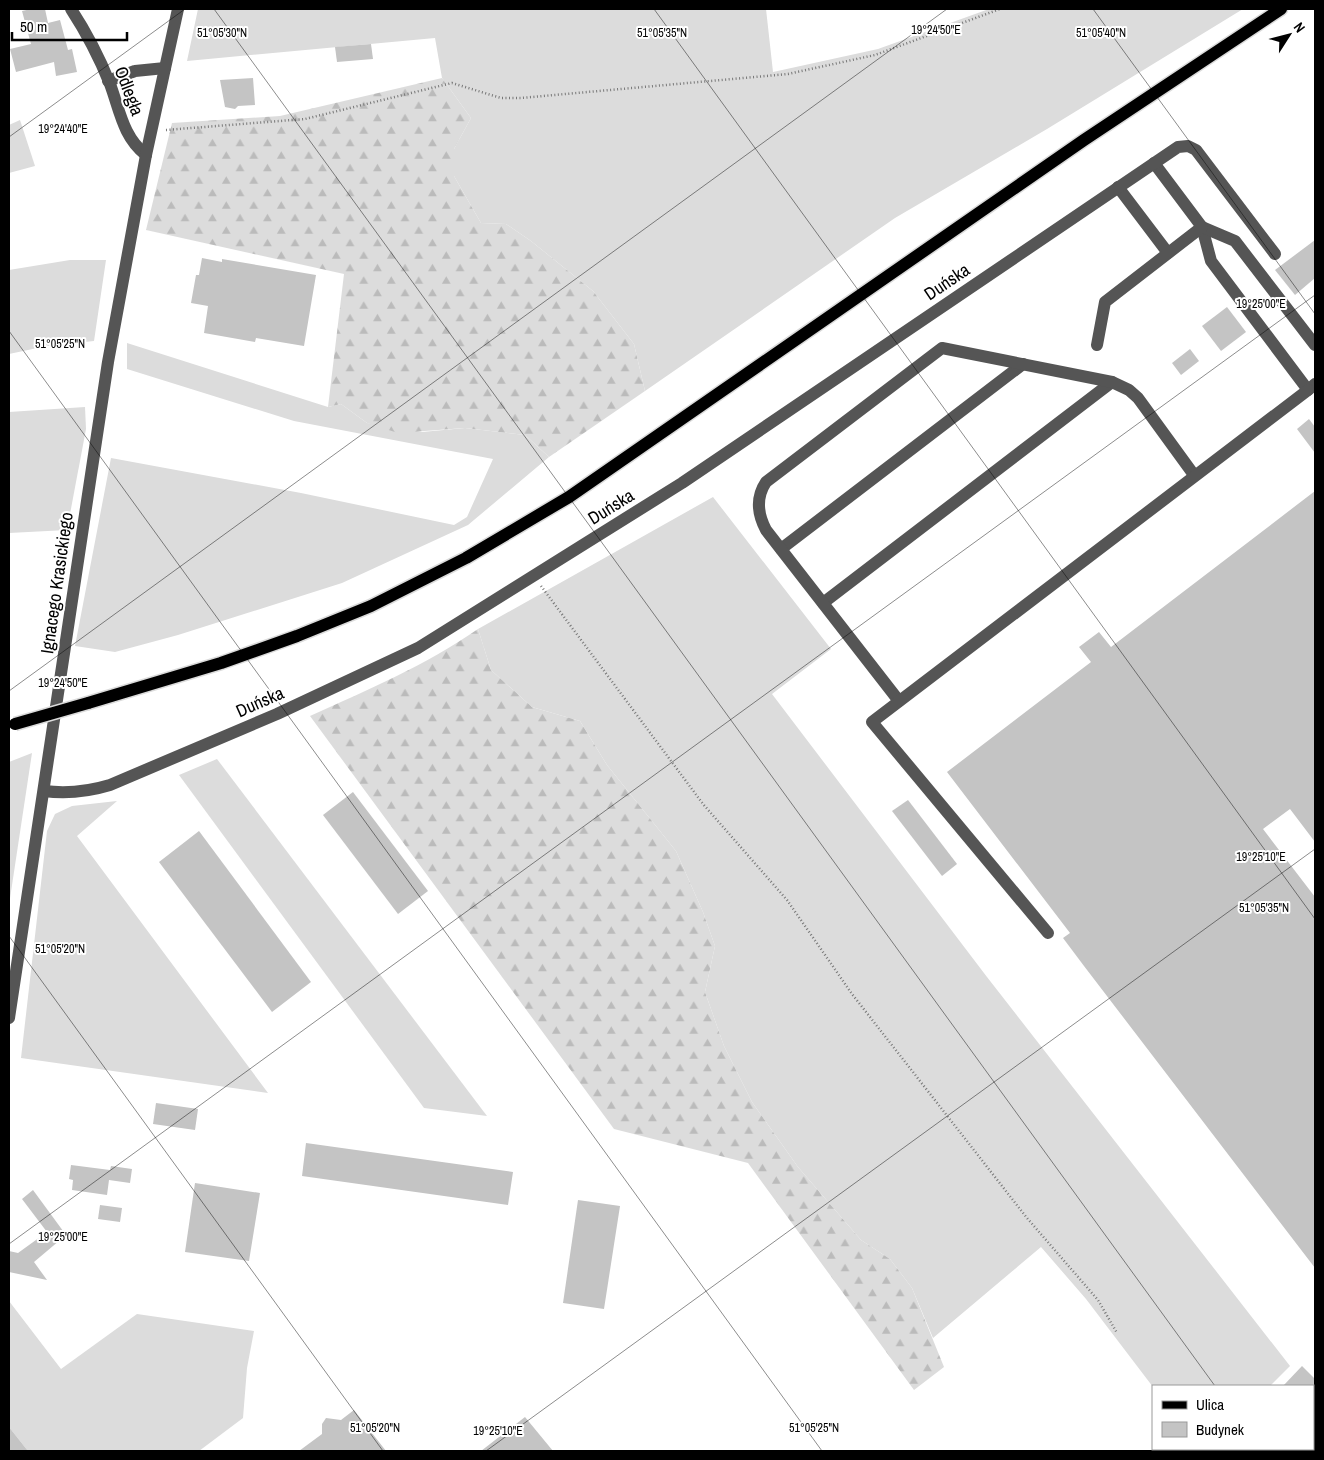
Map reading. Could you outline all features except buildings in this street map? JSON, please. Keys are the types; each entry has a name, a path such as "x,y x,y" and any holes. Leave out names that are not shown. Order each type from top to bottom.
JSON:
{"main road":[{"path":"12,725 221,663 297,636 371,606 466,558 568,497 1084,140 1281,9"}],"street":[{"name":"Odległa","path":"71,9 108,81 125,129 134,146 146,155"},
{"name":"Ignacego Krasickiego","path":"9,1018 108,362 146,155 178,9"},
{"path":"108,81 135,71 165,68"},
{"name":"Duńska","path":"44,791 67,794 88,792 110,785 277,714 399,658 534,577 730,451 1178,147 1188,146 1196,150 1275,254"},
{"path":"1048,933 872,722 1311,387 1211,261 1202,227 1154,163"},
{"path":"1118,187 1168,253"},
{"path":"1098,345 1105,302 1202,227"},
{"path":"1202,227 1235,241 1315,345"},
{"path":"899,701 766,530 759,512 759,499 766,482 942,348 1112,382 1129,390 1138,398 1194,475"},
{"path":"781,549 1023,364"},
{"path":"823,603 1112,382"}],"path":[{"path":"152,131 305,119 452,83 501,98 521,98 788,74 875,55 1000,9"},
{"path":"534,577 703,804 787,900 852,994 1027,1218 1098,1300 1117,1333"}],"green space":[{"path":"198,9 766,9 773,72 878,49 989,9 1243,9 1047,129 895,218 645,391 634,344 593,291 531,241 506,224 481,223 454,176 454,149 471,118 442,78 435,38 187,61"},
{"path":"442,78 471,118 454,149 454,176 481,223 506,224 531,241 593,291 634,344 645,391 549,457 525,435 465,428 398,433 367,423 341,404 328,407 344,274 146,230 172,123 280,116"},
{"path":"20,120 35,166 9,173 9,125"},
{"path":"70,260 106,260 94,341 47,346 9,354 9,270"},
{"path":"127,343 328,407 341,404 367,423 422,432 465,428 525,435 549,457 468,525 342,583 178,635 115,652 75,646 111,458 301,493 454,525 467,517 493,459 294,421 127,369"},
{"path":"85,407 86,429 67,530 9,533 9,412"},
{"path":"713,497 831,649 772,694 987,977 1290,1366 1271,1385 1152,1386 1086,1299 1041,1247 933,1338 912,1288 890,1259 861,1240 798,1167 752,1102 724,1046 705,992 715,946 703,912 676,851 607,765 580,721 532,707 491,670 478,629"},
{"path":"478,629 491,670 532,707 580,721 607,765 676,851 703,912 715,946 705,992 724,1046 752,1102 798,1167 861,1240 890,1259 912,1288 944,1367 914,1390 748,1163 614,1129 310,716 417,666"},
{"path":"32,753 9,905 9,762"},
{"path":"217,759 487,1116 424,1108 179,775"},
{"path":"117,801 77,836 268,1093 21,1058 47,831 55,814 72,806"},
{"path":"9,1301 61,1369 137,1314 254,1331 247,1368 243,1418 199,1451 28,1451 9,1427"}]}
